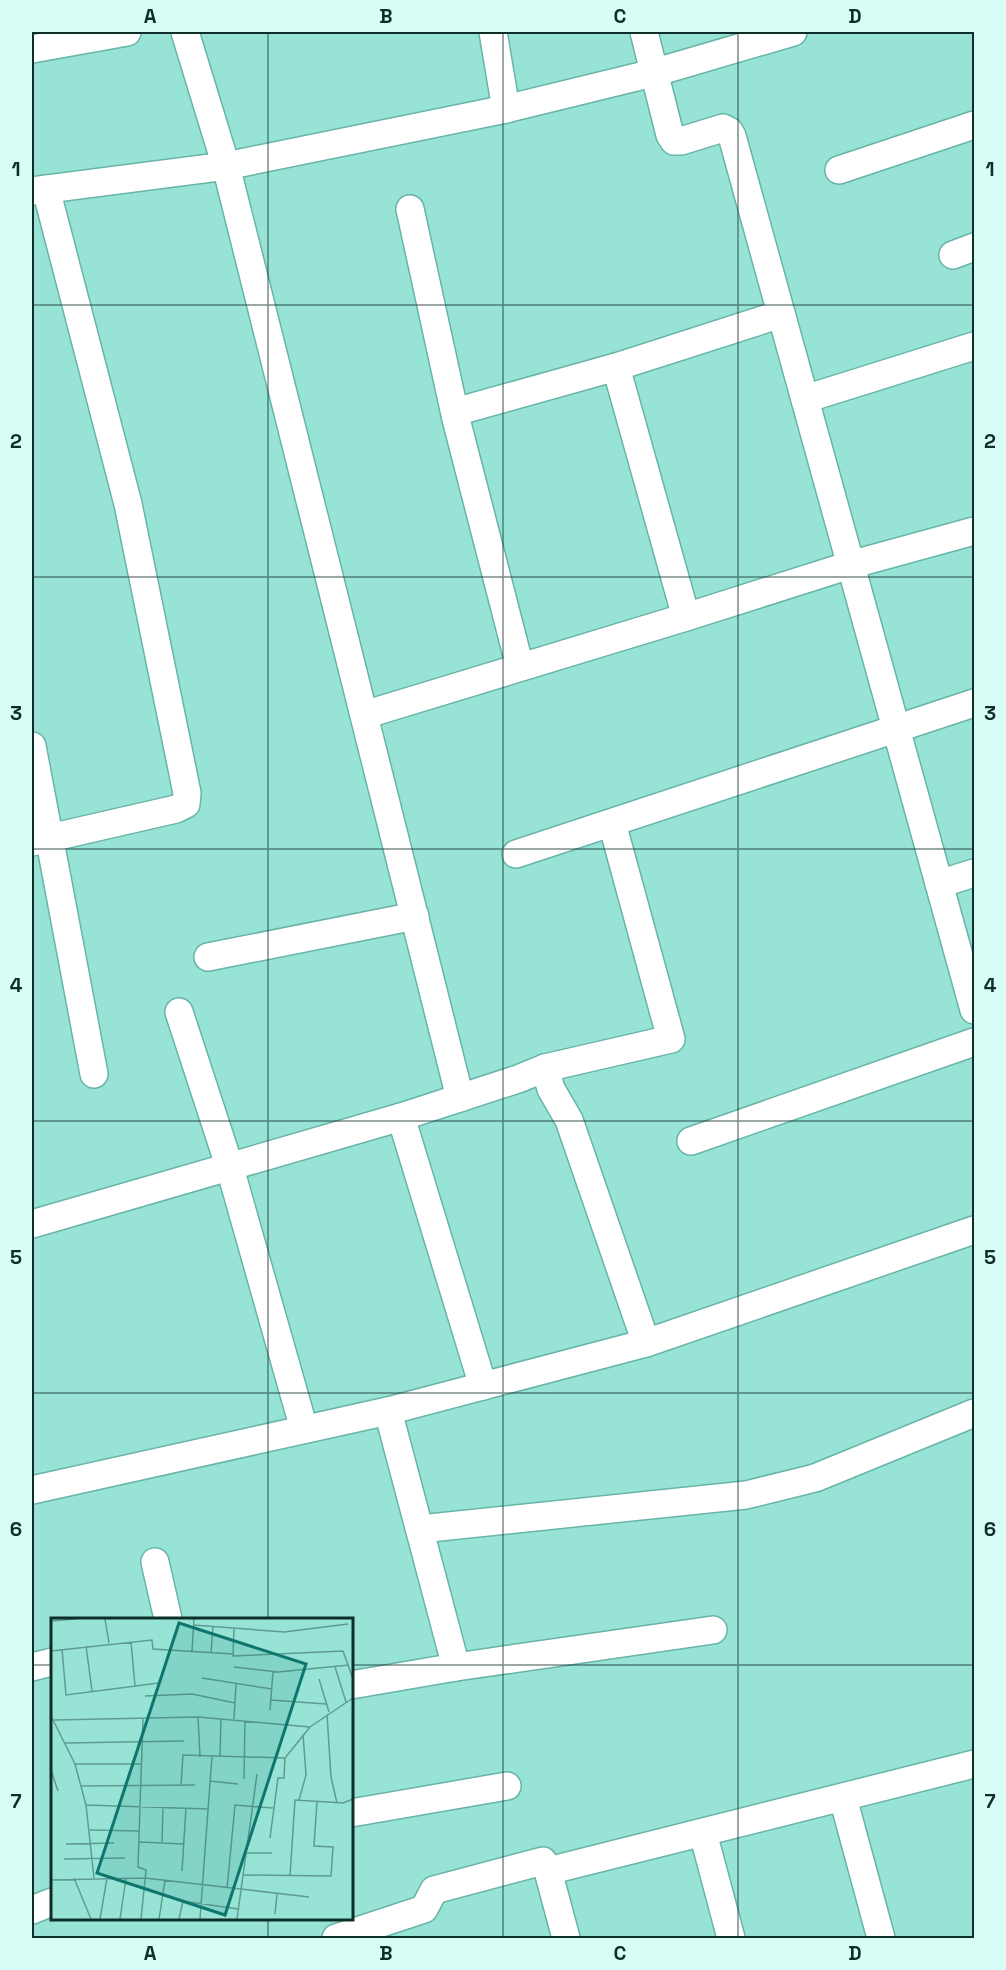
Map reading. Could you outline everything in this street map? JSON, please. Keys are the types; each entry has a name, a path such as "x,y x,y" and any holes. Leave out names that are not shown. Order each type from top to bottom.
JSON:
{"street":[{"path":"32,49 127,32"},
{"path":"185,32 226,166 460,1098"},
{"path":"493,32 506,110"},
{"path":"644,32 670,135 674,141 723,128 732,136 975,1010"},
{"path":"41,840 176,809 186,804 188,793 128,504 39,190 226,166 506,110 653,73 790,32"},
{"path":"839,170 975,125"},
{"path":"410,209 455,412 520,667"},
{"path":"455,412 616,367 782,314"},
{"path":"805,399 975,346"},
{"path":"616,367 686,617"},
{"path":"364,715 850,565 975,531"},
{"path":"516,854 975,703"},
{"path":"32,746 41,840 94,1074"},
{"path":"32,1224 401,1117 545,1068 671,1039 612,823"},
{"path":"939,884 975,873"},
{"path":"208,957 415,916"},
{"path":"179,1012 230,1168 304,1429"},
{"path":"691,1141 975,1042"},
{"path":"545,1068 551,1089 569,1120 646,1343"},
{"path":"401,1117 483,1386"},
{"path":"32,1490 388,1411 646,1343 975,1230"},
{"path":"388,1411 456,1666"},
{"path":"420,1529 746,1495 815,1478 975,1413"},
{"path":"155,1562 168,1618"},
{"path":"352,1685 456,1666 713,1630"},
{"path":"32,1667 51,1662"},
{"path":"548,1871 975,1764"},
{"path":"352,1813 507,1786"},
{"path":"843,1798 881,1938"},
{"path":"703,1833 731,1938"},
{"path":"336,1938 424,1909 434,1890 543,1860 566,1938"},
{"path":"32,1910 51,1902"}]}
